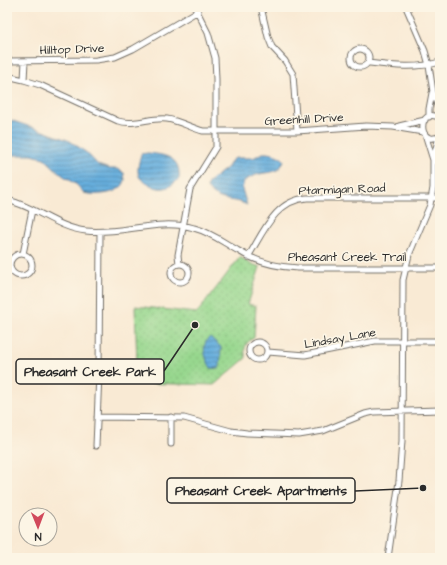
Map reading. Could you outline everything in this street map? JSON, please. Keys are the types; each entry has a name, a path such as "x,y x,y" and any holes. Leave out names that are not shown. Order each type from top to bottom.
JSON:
{"street":[{"path":"261,7 268,37 272,47 293,74 297,131"},
{"path":"406,7 420,37 429,65 433,92 440,114"},
{"path":"178,264 178,255 190,189 216,147 215,58 208,33 196,9"},
{"name":"Hilltop Drive","path":"7,60 96,60 115,57 133,50 196,9"},
{"path":"24,80 25,61"},
{"path":"368,62 403,67 429,65 440,62"},
{"name":"Greenhill Drive","path":"7,76 40,85 118,121 128,123 166,119 178,121 190,128 203,131 297,131 347,127 392,127 410,124 433,116 440,118"},
{"path":"433,92 427,118 422,125 433,160"},
{"name":"Greenhill Drive","path":"392,127 424,133 433,138 439,136"},
{"path":"388,558 399,481 402,410 403,292 405,268 413,243 428,212 432,198 433,160 439,136"},
{"name":"Ptarmigan Road","path":"248,257 277,212 286,204 296,200 307,198 440,198"},
{"name":"Pheasant Creek Trail","path":"7,200 22,204 60,224 83,231 100,232 167,224 183,225 213,235 248,257 265,263 288,268 440,268"},
{"path":"23,254 32,210"},
{"path":"96,446 99,374 100,232"},
{"path":"23,254 29,257 32,267 28,273 17,275 12,270 11,264 13,257 23,254"},
{"name":"Lindsay Lane","path":"268,352 309,355 364,342 440,340"},
{"path":"97,417 184,418 247,433 299,434 322,431 366,413 402,410 440,410"},
{"path":"171,417 171,444"}],"green space":[{"path":"240,257 249,263 260,267 248,304 256,306 254,338 246,346 246,358 214,385 137,383 137,378 133,378 132,375 134,366 137,366 135,306 197,313"}],"water":[{"path":"7,119 70,141 87,153 98,165 109,169 117,169 124,173 125,180 123,185 119,189 107,193 84,193 77,185 61,174 44,158 32,155 7,155"},
{"path":"148,153 171,158 178,166 179,179 166,188 159,188 145,182 140,178 138,165 141,154"},
{"path":"263,153 274,154 284,160 280,168 277,170 256,175 244,181 242,189 247,205 221,198 207,188 208,183 228,167 232,160 236,158 253,158"},
{"path":"210,337 221,347 219,369 211,368 205,356 205,344"}],"place":[{"name":"Pheasant Creek Park","path":"195,325"},
{"name":"Pheasant Creek Apartments","path":"423,488"}]}
